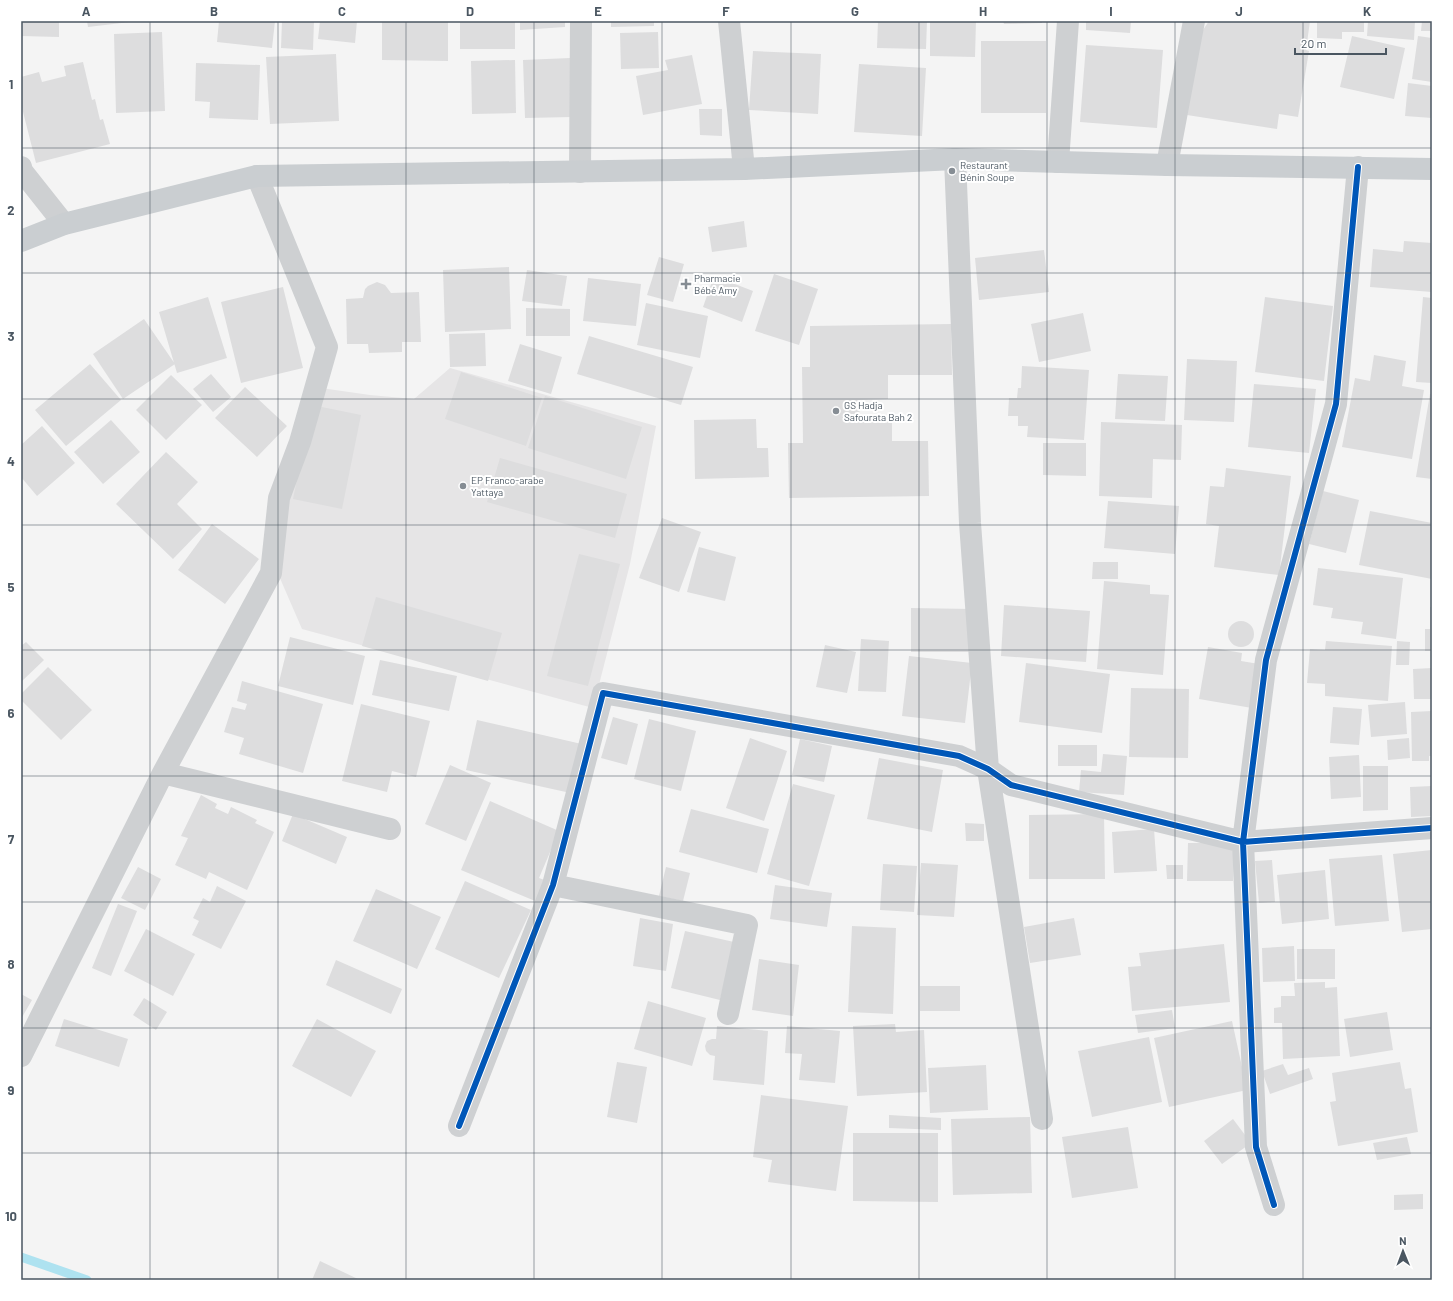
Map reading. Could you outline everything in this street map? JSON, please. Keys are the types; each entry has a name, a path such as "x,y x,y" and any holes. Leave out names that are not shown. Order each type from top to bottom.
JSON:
{"main road":[{"path":"21,241 64,224 257,176 744,169 955,159 1167,165 1432,169"}],"street":[{"path":"580,172 581,21"},
{"path":"729,21 744,169"},
{"path":"1058,162 1068,21"},
{"path":"1167,165 1194,21"},
{"path":"955,159 970,523 988,769 1042,1119"},
{"path":"21,167 64,224"},
{"path":"1274,1205 1256,1147 1242,842 1266,660 1336,404 1358,167"},
{"path":"21,1056 163,773 271,573 279,498 300,442 327,347 257,176"},
{"path":"459,1126 553,885 603,693 959,756 988,769 1011,785 1242,842 1432,828"},
{"path":"163,773 390,829"},
{"path":"553,885 748,925 728,1014"}],"shaded area":[{"name":"EP Franco-arabe Yattaya","path":"450,368 656,426 630,564 593,708 302,629 266,546 307,386 370,395 414,399"}],"building":[{"path":"21,21 59,21 59,37 21,36"},
{"path":"87,21 130,21 130,22 88,27"},
{"path":"219,21 275,21 272,48 217,42"},
{"path":"282,21 314,21 313,50 281,48"},
{"path":"320,21 357,21 355,43 318,39"},
{"path":"382,21 448,21 448,61 382,60"},
{"path":"460,21 515,21 515,49 460,49"},
{"path":"565,21 565,27 520,30 520,22"},
{"path":"611,21 654,21 654,26 611,27"},
{"path":"878,21 927,21 926,49 877,48"},
{"path":"930,21 976,21 975,57 930,56"},
{"path":"1003,21 1042,21 1042,23 1004,24"},
{"path":"1086,21 1131,21 1130,33 1086,30"},
{"path":"1209,21 1310,21 1306,50 1309,51 1298,117 1279,114 1277,129 1187,115 1201,33"},
{"path":"1317,21 1364,21 1364,32 1342,32 1342,39 1317,38"},
{"path":"1368,21 1415,21 1414,40 1367,36"},
{"path":"1422,21 1432,21 1432,31 1421,31"},
{"path":"162,32 165,111 116,113 114,34"},
{"path":"658,32 659,68 621,69 620,33"},
{"path":"1352,36 1405,48 1394,99 1340,87"},
{"path":"1418,36 1432,38 1432,82 1412,79"},
{"path":"981,41 1046,41 1046,113 981,113"},
{"path":"1086,45 1163,50 1157,128 1080,122"},
{"path":"753,51 821,54 818,114 749,110"},
{"path":"336,54 339,121 270,124 266,57"},
{"path":"692,55 702,104 643,115 636,76 668,70 665,60"},
{"path":"570,58 572,117 525,118 523,60"},
{"path":"515,60 516,113 472,114 471,61"},
{"path":"83,62 92,100 95,99 100,120 103,119 110,144 36,163 21,104 21,77 39,72 42,82 66,76 64,66"},
{"path":"196,63 260,65 258,120 209,118 210,102 195,101"},
{"path":"859,64 926,68 922,136 854,132"},
{"path":"1408,83 1432,86 1432,118 1405,116"},
{"path":"699,109 722,109 722,136 700,135"},
{"path":"744,221 747,247 712,252 708,227"},
{"path":"1404,241 1432,243 1432,292 1370,287 1373,249 1403,252"},
{"path":"1044,250 1049,292 979,300 975,258"},
{"path":"659,257 684,264 673,302 647,295"},
{"path":"509,267 511,329 445,332 443,270"},
{"path":"527,270 567,276 562,306 522,301"},
{"path":"774,274 818,289 799,345 755,331"},
{"path":"714,276 753,291 742,322 703,307"},
{"path":"588,278 641,284 636,326 583,321"},
{"path":"377,282 385,285 391,293 419,292 421,342 402,342 402,352 369,353 368,344 347,344 346,299 363,298 365,289"},
{"path":"283,287 303,368 241,383 221,302"},
{"path":"208,297 227,358 177,373 159,312"},
{"path":"1265,297 1333,306 1324,381 1255,372"},
{"path":"1423,297 1432,298 1432,383 1416,382"},
{"path":"646,303 708,316 700,358 637,345"},
{"path":"526,308 570,309 570,336 526,336"},
{"path":"1083,313 1091,351 1039,362 1031,324"},
{"path":"144,319 175,364 123,399 93,354"},
{"path":"951,324 952,375 888,375 888,399 859,400 860,422 892,421 892,441 928,441 929,496 789,498 788,443 803,443 802,367 810,367 810,326"},
{"path":"485,333 486,366 450,367 449,334"},
{"path":"589,336 693,367 681,405 577,374"},
{"path":"520,344 562,357 551,394 508,381"},
{"path":"1374,355 1406,361 1402,386 1424,390 1412,459 1342,447 1355,378 1370,381"},
{"path":"1187,359 1237,361 1234,422 1184,420"},
{"path":"90,364 121,400 66,446 35,410"},
{"path":"1022,366 1089,370 1084,440 1027,437 1028,426 1018,426 1018,416 1008,416 1009,398 1017,398 1018,388 1021,388"},
{"path":"461,372 542,398 526,446 445,419"},
{"path":"211,374 231,397 213,412 193,389"},
{"path":"1118,374 1168,376 1165,421 1115,419"},
{"path":"171,375 202,405 166,440 136,410"},
{"path":"1254,384 1316,389 1309,453 1248,447"},
{"path":"245,387 287,426 257,457 215,418"},
{"path":"1430,394 1432,394 1432,479 1416,477"},
{"path":"545,396 642,427 626,479 528,448"},
{"path":"312,405 361,415 342,509 293,499"},
{"path":"756,419 757,448 768,448 769,477 695,479 694,420"},
{"path":"111,420 140,452 103,484 74,452"},
{"path":"1101,422 1182,425 1181,460 1153,459 1152,498 1099,496"},
{"path":"42,426 75,463 37,496 21,477 21,445"},
{"path":"1043,443 1086,443 1086,476 1043,475"},
{"path":"166,452 198,482 177,504 202,529 173,559 116,504"},
{"path":"500,458 627,494 615,538 487,502"},
{"path":"1226,468 1291,476 1279,575 1214,567 1219,526 1206,524 1210,486 1224,487"},
{"path":"1323,491 1359,500 1346,553 1309,544"},
{"path":"1108,501 1179,506 1175,554 1104,548"},
{"path":"1370,511 1432,523 1432,579 1359,565"},
{"path":"662,518 701,532 679,592 639,578"},
{"path":"212,524 259,559 225,604 178,570"},
{"path":"699,547 736,557 725,601 687,592"},
{"path":"579,554 620,564 588,686 547,676"},
{"path":"1093,562 1118,562 1118,579 1092,579"},
{"path":"1318,568 1403,578 1396,639 1361,634 1363,622 1331,618 1333,608 1313,605"},
{"path":"1104,581 1150,585 1150,594 1169,595 1163,675 1097,669"},
{"path":"376,597 502,633 488,681 362,646"},
{"path":"1004,605 1090,611 1086,662 1001,656"},
{"path":"1430,607 1432,607 1432,651 1425,651 1425,629 1430,629"},
{"path":"911,608 972,609 972,652 911,652"},
{"path":"1241,621 1250,625 1254,634 1250,643 1241,647 1232,643 1228,634 1232,625"},
{"path":"290,637 365,656 353,705 278,686"},
{"path":"861,639 889,641 886,692 858,691"},
{"path":"1326,641 1392,646 1388,701 1325,696 1325,684 1307,683 1310,649 1325,650"},
{"path":"1397,641 1410,642 1409,665 1396,665"},
{"path":"26,642 44,660 21,682 21,646"},
{"path":"825,645 856,652 847,693 816,687"},
{"path":"1208,647 1242,653 1241,661 1259,664 1252,708 1199,699"},
{"path":"909,656 972,663 965,723 902,716"},
{"path":"380,660 457,676 449,711 372,695"},
{"path":"1026,663 1110,674 1102,733 1019,722"},
{"path":"48,667 92,710 61,740 21,700 21,694"},
{"path":"1432,668 1432,699 1414,699 1413,669"},
{"path":"242,681 323,704 303,773 239,754 244,738 224,732 232,707 245,710 247,704 237,701"},
{"path":"1131,688 1189,689 1188,758 1129,757"},
{"path":"1405,702 1407,734 1371,737 1368,705"},
{"path":"361,704 430,721 416,777 392,771 387,792 342,781"},
{"path":"1333,707 1362,709 1359,745 1330,743"},
{"path":"1432,711 1432,756 1429,756 1429,761 1412,761 1411,712"},
{"path":"613,717 638,724 627,765 601,758"},
{"path":"649,719 696,731 681,791 634,779"},
{"path":"477,720 586,745 575,794 466,770"},
{"path":"750,738 787,751 764,821 726,808"},
{"path":"1409,738 1410,758 1388,760 1387,740"},
{"path":"800,739 832,746 824,782 792,775"},
{"path":"1058,745 1097,745 1097,766 1058,766"},
{"path":"1103,754 1127,756 1124,795 1079,792 1081,770 1101,772"},
{"path":"1359,755 1361,797 1331,799 1329,757"},
{"path":"879,758 943,770 932,832 867,819"},
{"path":"450,765 491,783 466,841 425,824"},
{"path":"1363,766 1388,766 1388,810 1363,811"},
{"path":"793,784 835,795 809,886 767,874"},
{"path":"1432,786 1432,816 1411,817 1410,787"},
{"path":"201,795 217,804 215,808 228,814 231,807 257,820 255,823 274,832 247,890 209,872 206,879 175,865 188,838 181,836"},
{"path":"490,801 559,831 539,878 550,882 540,903 461,870"},
{"path":"691,809 769,829 757,873 679,852"},
{"path":"293,814 347,837 336,864 282,841"},
{"path":"1104,814 1105,879 1029,879 1029,815"},
{"path":"965,823 984,824 984,841 966,841"},
{"path":"1154,829 1157,871 1114,873 1112,832"},
{"path":"1188,843 1234,843 1233,881 1187,881"},
{"path":"1432,850 1432,929 1402,932 1393,854"},
{"path":"1382,855 1389,921 1335,926 1329,859"},
{"path":"1272,860 1275,902 1259,903 1255,861"},
{"path":"921,863 958,865 954,917 917,915"},
{"path":"883,864 917,866 914,912 880,910"},
{"path":"1166,865 1183,865 1183,879 1167,879"},
{"path":"138,867 161,879 145,910 121,898"},
{"path":"666,867 690,873 683,901 659,896"},
{"path":"1325,870 1329,919 1282,924 1277,875"},
{"path":"465,881 531,910 499,978 435,949"},
{"path":"775,885 832,893 827,927 770,919"},
{"path":"217,886 246,901 221,949 192,935 199,921 193,918 203,898 210,902"},
{"path":"376,889 441,917 417,969 353,941"},
{"path":"118,904 137,911 111,976 92,968"},
{"path":"640,918 673,924 666,971 633,966"},
{"path":"1074,918 1081,955 1030,963 1024,927"},
{"path":"852,926 896,928 893,1014 848,1012"},
{"path":"146,929 195,954 173,996 124,971"},
{"path":"685,931 734,942 720,1000 671,988"},
{"path":"1224,944 1230,1002 1132,1011 1128,967 1141,966 1139,953"},
{"path":"1294,946 1295,981 1263,982 1262,948"},
{"path":"1297,949 1335,949 1335,979 1297,979"},
{"path":"759,959 799,965 793,1016 752,1010"},
{"path":"336,960 402,989 391,1014 326,985"},
{"path":"1325,982 1325,988 1337,987 1340,1056 1283,1059 1282,1023 1274,1023 1274,1008 1281,1007 1281,996 1295,996 1294,983"},
{"path":"920,986 960,986 960,1011 920,1011"},
{"path":"21,994 32,1000 21,1019"},
{"path":"144,998 167,1012 156,1030 133,1015"},
{"path":"648,1001 706,1018 692,1066 634,1049"},
{"path":"1172,1010 1175,1028 1138,1033 1135,1015"},
{"path":"1387,1012 1393,1050 1350,1057 1344,1019"},
{"path":"64,1019 128,1039 119,1067 55,1046"},
{"path":"317,1019 376,1051 351,1097 292,1066"},
{"path":"1232,1021 1247,1090 1169,1107 1154,1038"},
{"path":"895,1024 896,1032 924,1030 927,1092 857,1096 853,1026"},
{"path":"717,1026 768,1031 764,1085 713,1080 715,1056 710,1055 706,1051 705,1046 707,1041 716,1039"},
{"path":"787,1026 840,1031 835,1083 799,1080 802,1054 785,1053"},
{"path":"1149,1037 1162,1102 1092,1117 1078,1051"},
{"path":"617,1062 647,1067 637,1123 607,1117"},
{"path":"1400,1062 1405,1089 1411,1088 1418,1132 1338,1146 1330,1102 1336,1101 1332,1073"},
{"path":"1283,1064 1288,1075 1309,1068 1313,1079 1270,1094 1262,1071"},
{"path":"986,1065 988,1110 930,1113 928,1068"},
{"path":"761,1095 848,1106 836,1191 768,1182 772,1160 753,1157"},
{"path":"889,1115 941,1118 941,1130 889,1128"},
{"path":"1030,1117 1032,1193 953,1195 951,1119"},
{"path":"1233,1119 1251,1143 1222,1164 1204,1141"},
{"path":"1128,1127 1138,1188 1072,1198 1062,1137"},
{"path":"853,1133 938,1133 938,1202 853,1201"},
{"path":"1407,1137 1411,1154 1377,1160 1373,1143"},
{"path":"1423,1194 1423,1209 1394,1210 1394,1195"},
{"path":"320,1261 360,1280 312,1280"}],"waterway":[{"path":"21,1257 87,1280"}],"cycle path":[{"path":"1274,1205 1256,1147 1243,842 1266,660 1336,404 1358,167"},
{"path":"459,1126 553,885 603,693 959,756 988,769 1011,785 1243,842 1432,828"}],"place":[{"name":"Restaurant Bénin Soupe","path":"952,171"},
{"name":"Pharmacie Bébé Amy","path":"686,284"},
{"name":"GS Hadja Safourata Bah 2","path":"836,411"},
{"name":"EP Franco-arabe Yattaya","path":"463,486"}]}
